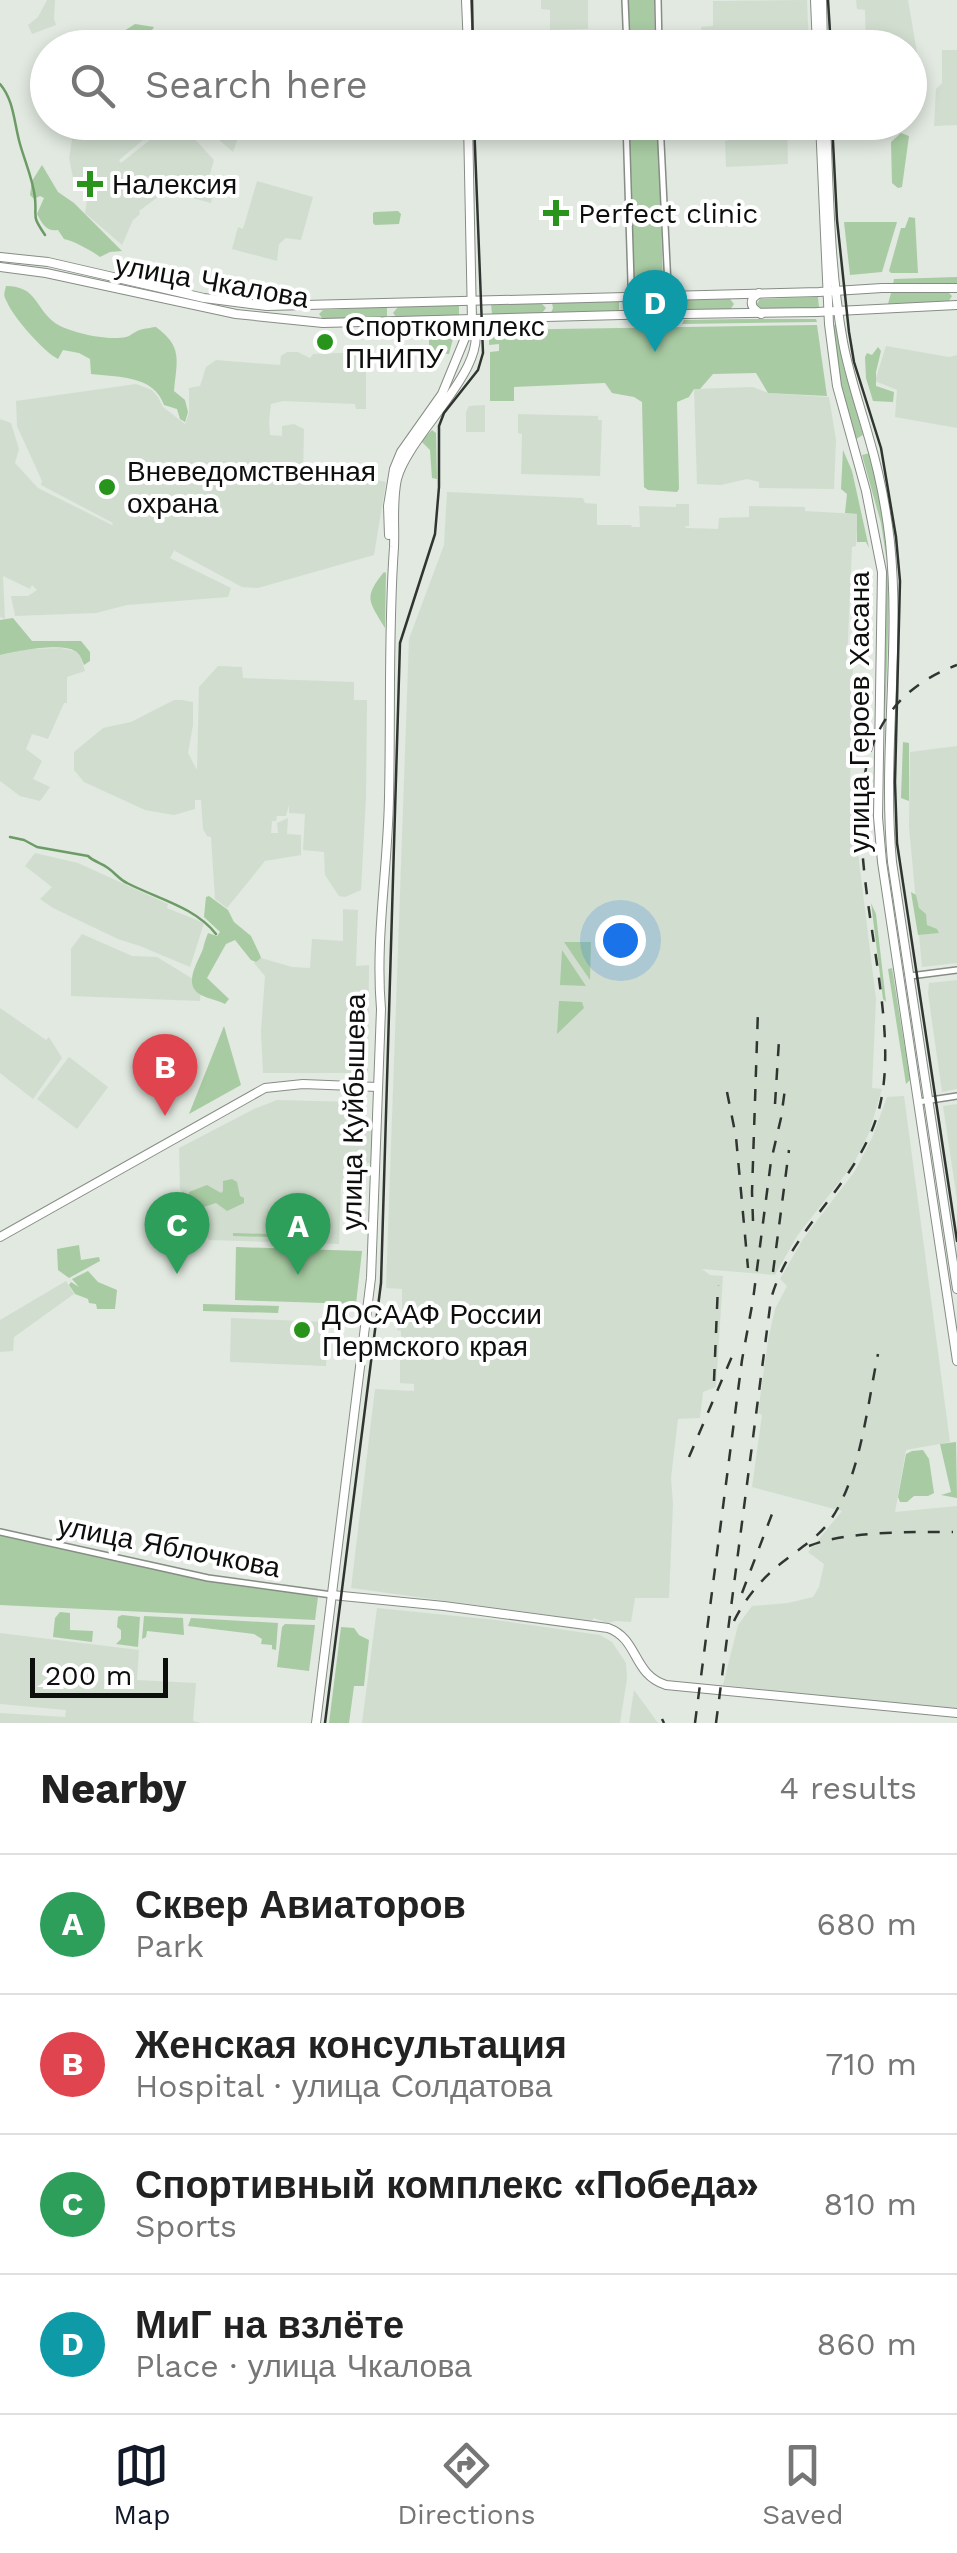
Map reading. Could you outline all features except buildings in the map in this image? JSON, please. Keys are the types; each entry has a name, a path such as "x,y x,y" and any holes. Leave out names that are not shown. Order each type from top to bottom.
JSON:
{"main road":[{"path":"466,0 467,30"},
{"path":"818,0 819,30"},
{"name":"улица Куйбышева","path":"316,1723 371,1278 382,894 390,793 394,506 400,471 427,424 467,370 476,336 472,320 468,140"},
{"name":"улица Героев Хасана","path":"824,140 837,386 878,538 882,572 878,817 882,862 898,978 957,1290"},
{"name":"улица Чкалова","path":"0,257 48,262 266,306 953,288"},
{"name":"улица Чкалова","path":"0,267 46,273 200,308 323,323 726,315 953,305"},
{"path":"953,288 953,305"},
{"path":"759,293 752,303 760,314"},
{"path":"726,315 737,306 728,294"},
{"path":"535,298 544,300 549,307 538,318"},
{"path":"398,302 389,313 390,318 399,322"},
{"path":"323,323 317,314 324,306"},
{"name":"улица Героев Хасана","path":"833,311 879,474 890,542 893,604 888,816 957,1362"},
{"path":"443,320 459,330 462,347"},
{"name":"улица Куйбышева","path":"392,560 388,506 394,469 401,452 442,394 472,320"},
{"path":"852,444 870,439"},
{"path":"0,1237 265,1088 304,1084 378,1087"},
{"path":"332,1595 614,1630 625,1638 647,1676 666,1685 957,1714"}],"street":[{"path":"625,0 626,30"},
{"path":"658,0 659,30"},
{"path":"627,140 632,315"},
{"path":"661,140 668,290 678,296"},
{"path":"898,978 957,970"},
{"path":"923,1101 957,1096"},
{"name":"улица Яблочкова","path":"0,1532 208,1578 332,1595"}],"shaded area":[{"path":"47,0 55,0 56,25 30,30 28,25 38,17"},
{"path":"541,0 588,0 588,29 550,30 550,10 541,9"},
{"path":"807,0 808,30 701,30 713,26 713,1"},
{"path":"856,0 908,0 913,30 866,30 865,10 857,9"},
{"path":"942,50 957,50 957,125 934,126 936,89 942,83"},
{"path":"72,140 143,140 119,160 121,163 150,140 196,140 214,160 207,184 215,187 211,203 166,191 139,211 122,245 85,213 89,187 74,183 69,158"},
{"path":"219,140 237,140 233,152"},
{"path":"787,140 788,164 726,167 725,141"},
{"path":"257,181 313,197 301,240 286,238 279,244 277,261 232,249 238,227 243,229"},
{"path":"886,346 957,355 957,428 895,417 897,390 875,381"},
{"path":"287,352 310,358 313,354 366,352 366,409 356,409 355,404 283,401 271,404 269,421 270,435 282,436 282,426 294,424 304,429 303,476 336,481 339,472 386,482 374,555 258,588 242,587 175,549 170,558 231,588 228,597 127,605 96,613 15,616 11,596 28,596 37,590 3,576 5,619 0,617 0,419 11,423 19,449 15,463 38,488 113,523 41,485 17,426 16,401 136,384 152,390 163,407 185,424 189,388 200,386 206,367 216,360 280,365 281,356"},
{"path":"753,387 768,393 829,397 836,440 834,489 759,488 759,482 747,479 721,485 697,484 694,389"},
{"path":"485,405 485,432 466,432 469,406"},
{"path":"518,414 598,416 602,420 600,476 521,474"},
{"path":"447,492 583,498 585,503 597,504 597,525 632,527 640,527 639,506 689,504 686,528 718,529 719,518 749,517 749,506 805,507 805,511 858,514 856,546 852,547 847,662 853,663 850,788 876,999 872,1088 882,1089 869,1133 854,1163 797,1236 775,1275 702,1269 710,1275 723,1276 716,1387 703,1392 700,1418 678,1419 671,1478 669,1598 635,1598 631,1622 607,1623 594,1618 591,1621 351,1588 375,1389 414,1391 414,1384 400,1383 398,1347 410,1345 411,1338 401,1337 397,1330 398,1323 402,1323 402,1289 386,1288 409,639 444,545"},
{"path":"61,648 80,655 85,671 67,677 67,703 48,739 32,734 26,749 42,761 33,779 50,787 40,801 20,796 0,781 0,650"},
{"path":"218,666 242,667 243,678 354,682 354,700 367,700 361,890 339,896 325,875 324,852 303,850 305,814 289,813 289,805 286,816 277,816 272,821 271,833 278,833 277,823 288,818 287,834 301,835 301,855 265,861 227,908 215,899 211,837 203,829 201,800 195,800 195,809 174,815 145,810 84,782 74,770 74,752 103,728 131,722 174,700 182,700 193,702 188,753 197,770 199,687"},
{"path":"957,746 957,963 922,967 909,827 910,752"},
{"path":"35,853 78,863 204,923 190,967 118,939 40,899 52,887 25,866"},
{"path":"343,909 358,910 356,966 369,965 368,1073 263,1073 265,976 254,963 261,958 310,968 312,939 343,941"},
{"path":"82,934 132,956 157,957 201,984 200,1001 71,996 71,949"},
{"path":"957,980 957,1089 942,1092 929,983"},
{"path":"0,1008 46,1040 49,1037 62,1058 33,1099 0,1073"},
{"path":"69,1057 108,1087 77,1129 37,1099"},
{"path":"904,1096 950,1442 906,1450 895,1512 957,1506 957,1709 723,1685 738,1625 752,1606 813,1597 824,1564 808,1552 842,1511 752,1487 768,1340 775,1309 787,1286 780,1279 803,1239 855,1171 887,1097"},
{"path":"277,1100 356,1102 355,1131 372,1131 371,1163 350,1165 341,1184 339,1244 209,1240 180,1189 179,1148"},
{"path":"957,1104 957,1200 943,1106"},
{"path":"66,1281 74,1294 14,1337 13,1351 0,1352 0,1320"},
{"path":"231,1318 328,1322 326,1366 230,1362"},
{"path":"377,1608 600,1635 612,1642 626,1663 620,1723 362,1723"},
{"path":"0,1633 139,1650 137,1680 196,1683 193,1721 201,1723 0,1723 0,1713 65,1717 66,1710 0,1704"},
{"path":"634,1690 658,1723 629,1723"}],"green space":[{"path":"627,0 654,0 655,30 628,30"},
{"path":"135,24 154,27 152,30 126,30"},
{"path":"628,140 659,140 663,284 632,285"},
{"path":"908,140 902,187 898,188 892,183 891,142"},
{"path":"42,165 58,192 122,251 100,257 45,226 37,214 44,198 34,199 30,195 32,181"},
{"path":"398,211 399,224 373,223 375,212"},
{"path":"909,217 915,218 918,273 891,273 901,228 905,228"},
{"path":"844,222 897,222 882,272 850,275"},
{"path":"957,277 957,284 893,284 894,279"},
{"path":"6,286 24,290 55,323 79,333 118,338 156,327 174,348 174,391 185,400 185,422 177,409 164,405 159,395 143,383 91,374 90,359 79,353 63,350 58,359 52,355 29,334 10,308 4,296"},
{"path":"891,293 952,296 949,301 888,304"},
{"path":"818,297 819,308 761,310 756,305 760,299"},
{"path":"730,299 734,304 730,310 643,312 638,307 644,301"},
{"path":"619,301 619,312 551,313 552,303"},
{"path":"541,303 546,308 542,313 492,315 491,304"},
{"path":"459,304 459,315 397,318 393,313 398,307"},
{"path":"387,307 387,318 323,319 319,314 323,310"},
{"path":"684,320 817,322 682,324"},
{"path":"817,325 827,396 768,393 756,373 713,374 700,389 677,402 677,492 644,487 642,402 634,397 612,393 605,383 514,387 514,401 490,401 490,352 499,351 499,344 489,345 489,330"},
{"path":"833,325 863,435 856,439 841,385"},
{"path":"450,330 454,335 449,354 431,353 429,331"},
{"path":"878,347 881,351 876,386 894,392 893,402 873,401 866,378 865,357"},
{"path":"432,430 436,433 437,479 432,478 430,450 421,441"},
{"path":"843,450 852,471 869,548 866,542 857,542 857,514 845,513 847,494 841,489"},
{"path":"870,453 878,487 887,563 881,523 862,455"},
{"path":"887,563 888,618 883,721"},
{"path":"384,572 385,628 371,600 373,588"},
{"path":"13,618 32,641 81,641 90,652 90,661 84,665 75,651 60,647 0,655 0,620"},
{"path":"903,742 909,743 909,801 901,798"},
{"path":"911,892 926,914 927,925 939,933 918,935"},
{"path":"209,896 251,936 261,958 251,960 235,940 226,944 207,978 229,999 225,1004 195,991 192,979 208,933 217,936 220,932 204,917"},
{"path":"871,903 876,914 886,1002 883,999"},
{"path":"564,942 591,942 590,980"},
{"path":"562,950 586,986 560,985"},
{"path":"892,968 910,1080 906,1084 888,969"},
{"path":"559,1001 582,1002 584,1008 557,1034"},
{"path":"224,1026 241,1085 189,1114"},
{"path":"223,1181 237,1182 244,1203 227,1211 216,1203 195,1210 189,1192 207,1185 221,1193"},
{"path":"277,1212 303,1214 306,1238 233,1236 269,1234 268,1219"},
{"path":"79,1245 81,1260 99,1257 100,1261 69,1278 58,1270 57,1249"},
{"path":"236,1247 362,1251 356,1304 235,1300"},
{"path":"88,1271 98,1282 117,1290 115,1309 97,1309 96,1304 75,1294 69,1285 71,1282 79,1287 72,1279"},
{"path":"203,1304 279,1306 278,1313 203,1311"},
{"path":"956,1442 957,1498 941,1495 951,1492 940,1444"},
{"path":"923,1450 929,1459 934,1493 900,1502 906,1454"},
{"path":"0,1534 199,1578 318,1597 315,1620 0,1605"},
{"path":"60,1612 70,1613 70,1630 93,1631 92,1642 53,1637 55,1618"},
{"path":"122,1615 140,1617 138,1647 116,1644 121,1639 117,1627"},
{"path":"144,1616 183,1618 184,1635 147,1631 142,1639"},
{"path":"191,1618 278,1623 276,1650 272,1645 261,1644 262,1639 254,1634 188,1626"},
{"path":"285,1624 315,1625 309,1671 277,1667"},
{"path":"341,1627 354,1628 369,1640 364,1686 354,1686 349,1723 329,1723"}],"waterway":[{"path":"0,84 11,104 33,184 36,220 45,235"},
{"path":"10,837 37,847 88,856 124,882 187,910 216,934"}],"tram line":[{"path":"472,0 473,30"},
{"path":"828,0 830,30"},
{"path":"325,1723 381,1283 400,643 435,534 439,426 444,413 478,370 483,353 475,140"},
{"path":"833,140 849,332 854,362 881,448 896,537 900,581 897,843 957,1241"}],"railway":[{"path":"716,1723 771,1299 794,1249 857,1160 879,1109 885,1054 881,992 863,862 862,800 873,744 903,698 957,665"},
{"path":"753,1221 758,1010"},
{"path":"775,1104 779,1040"},
{"path":"695,1723 742,1360 785,1089"},
{"path":"727,1092 736,1137 748,1268"},
{"path":"773,1272 789,1150"},
{"path":"714,1381 718,1285"},
{"path":"689,1457 736,1347"},
{"path":"734,1621 762,1581 821,1531 838,1509 861,1444 878,1354"},
{"path":"742,1593 772,1514"},
{"path":"809,1546 860,1535 953,1532"},
{"path":"662,1719 664,1723"}],"place":[{"name":"Налексия","path":"90,184"},
{"name":"Perfect clinic","path":"556,213"},
{"name":"Спорткомплекс ПНИПУ","path":"325,342"},
{"name":"МиГ на взлёте","path":"655,352"},
{"name":"Вневедомственная охрана","path":"107,487"},
{"name":"Женская консультация","path":"165,1116"},
{"name":"Спортивный комплекс «Победа»","path":"177,1274"},
{"name":"Сквер Авиаторов","path":"298,1275"},
{"name":"ДОСААФ России Пермского края","path":"302,1330"}]}
